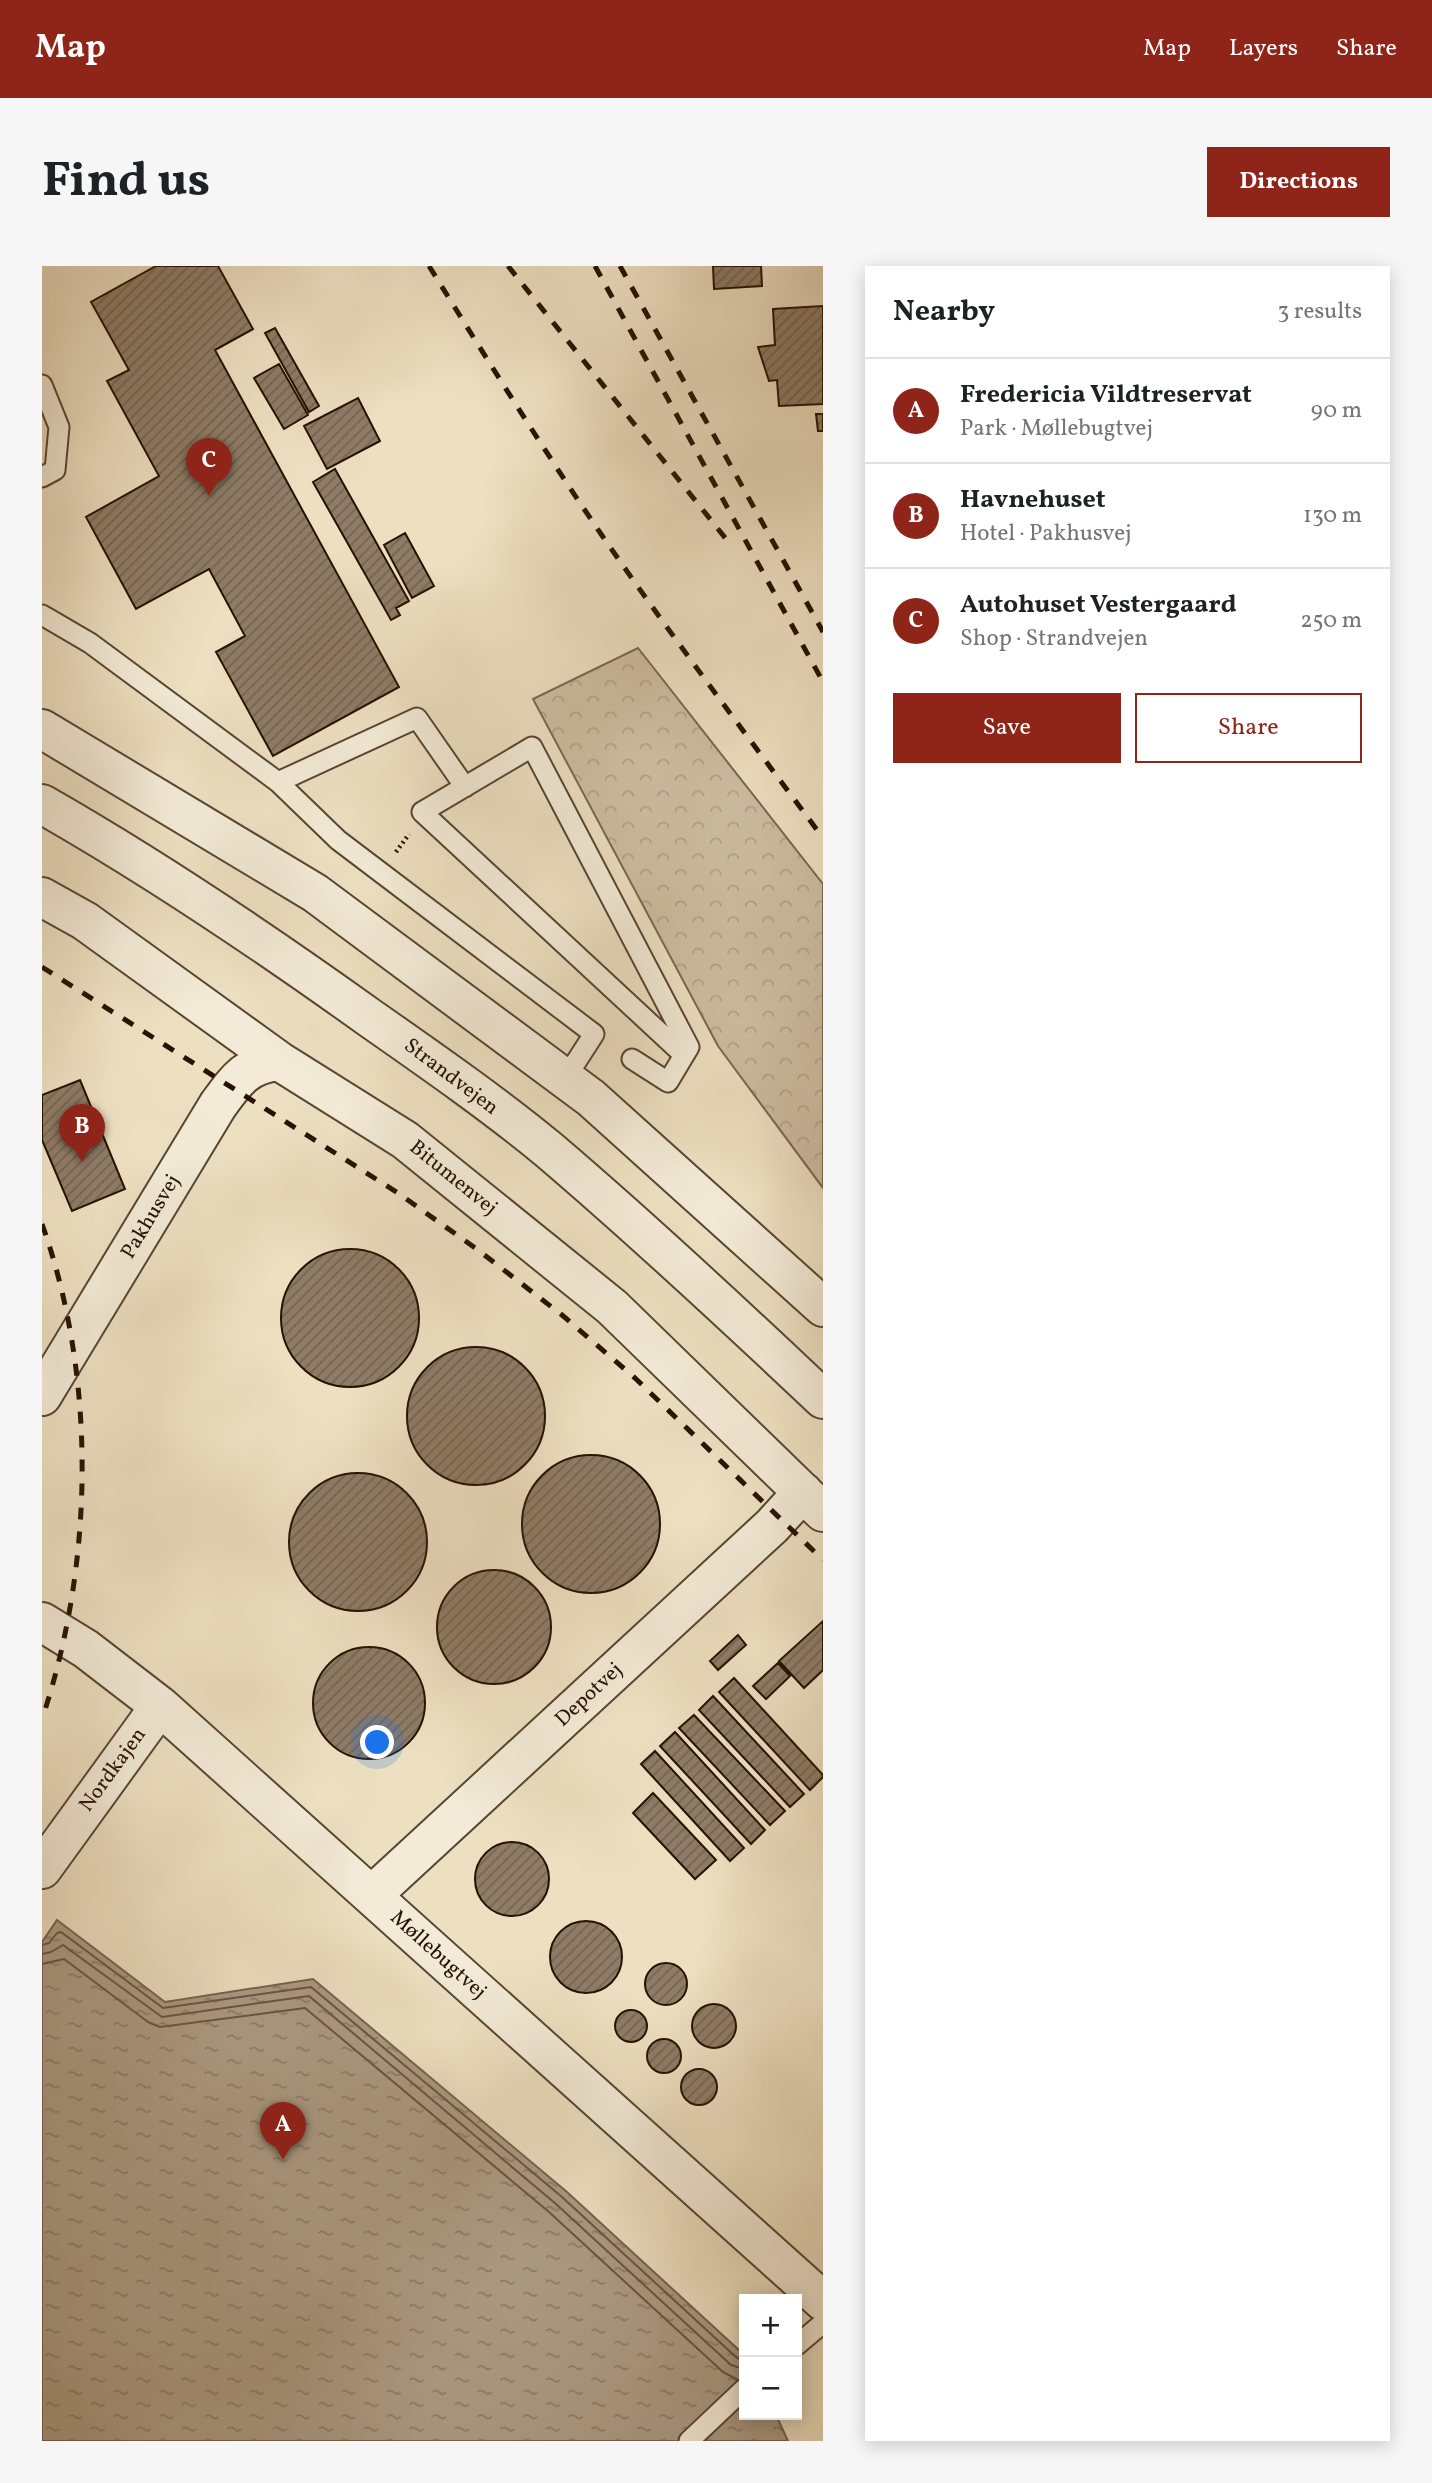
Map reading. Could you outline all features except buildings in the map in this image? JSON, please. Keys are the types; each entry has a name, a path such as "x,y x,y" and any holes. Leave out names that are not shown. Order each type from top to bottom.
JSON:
{"street":[{"path":"42,729 315,893 591,1098 823,1307"},
{"name":"Strandvejen","path":"42,804 115,846 285,957 416,1050 547,1149 704,1287 823,1399"},
{"name":"Bitumenvej","path":"42,897 85,921 279,1061 405,1139 612,1307 813,1502"},
{"name":"Pakhusvej","path":"42,1396 225,1097 243,1074 260,1063 279,1061"},
{"name":"Depotvej","path":"372,1895 780,1518 813,1502"},
{"name":"Møllebugtvej","path":"42,1622 86,1649 160,1706 823,2301"},
{"name":"Nordkajen","path":"42,1869 160,1706"}],"lane":[{"path":"42,385 59,427 55,470 42,477"},
{"path":"42,615 90,643 278,782 338,840 594,1034 565,1079"},
{"path":"278,782 417,718 465,787"},
{"path":"632,1059 668,1082 689,1047 532,747 422,812 684,1055"},
{"path":"802,2341 823,2323"},
{"path":"689,2441 739,2394"}],"path":[{"path":"375,868 401,848 422,812"}],"green space":[{"path":"638,648 823,884 823,1188 718,1046 533,699"}],"water":[{"path":"57,1920 165,2002 313,1979 567,2192 739,2350 739,2420 778,2420 788,2441 42,2441 42,1942"}],"railway":[{"path":"429,266 601,534 823,838"},
{"path":"508,266 730,544"},
{"path":"595,266 823,682"},
{"path":"620,266 823,632"},
{"path":"42,967 398,1193 478,1250 562,1315 635,1378 823,1560"},
{"path":"42,1224 60,1283 73,1345 80,1407 82,1471 72,1598 59,1660 42,1719"}],"place":[{"name":"Autohuset Vestergaard","path":"209,496"},
{"name":"Havnehuset","path":"82,1162"},
{"name":"Fredericia Vildtreservat","path":"283,2160"}]}
